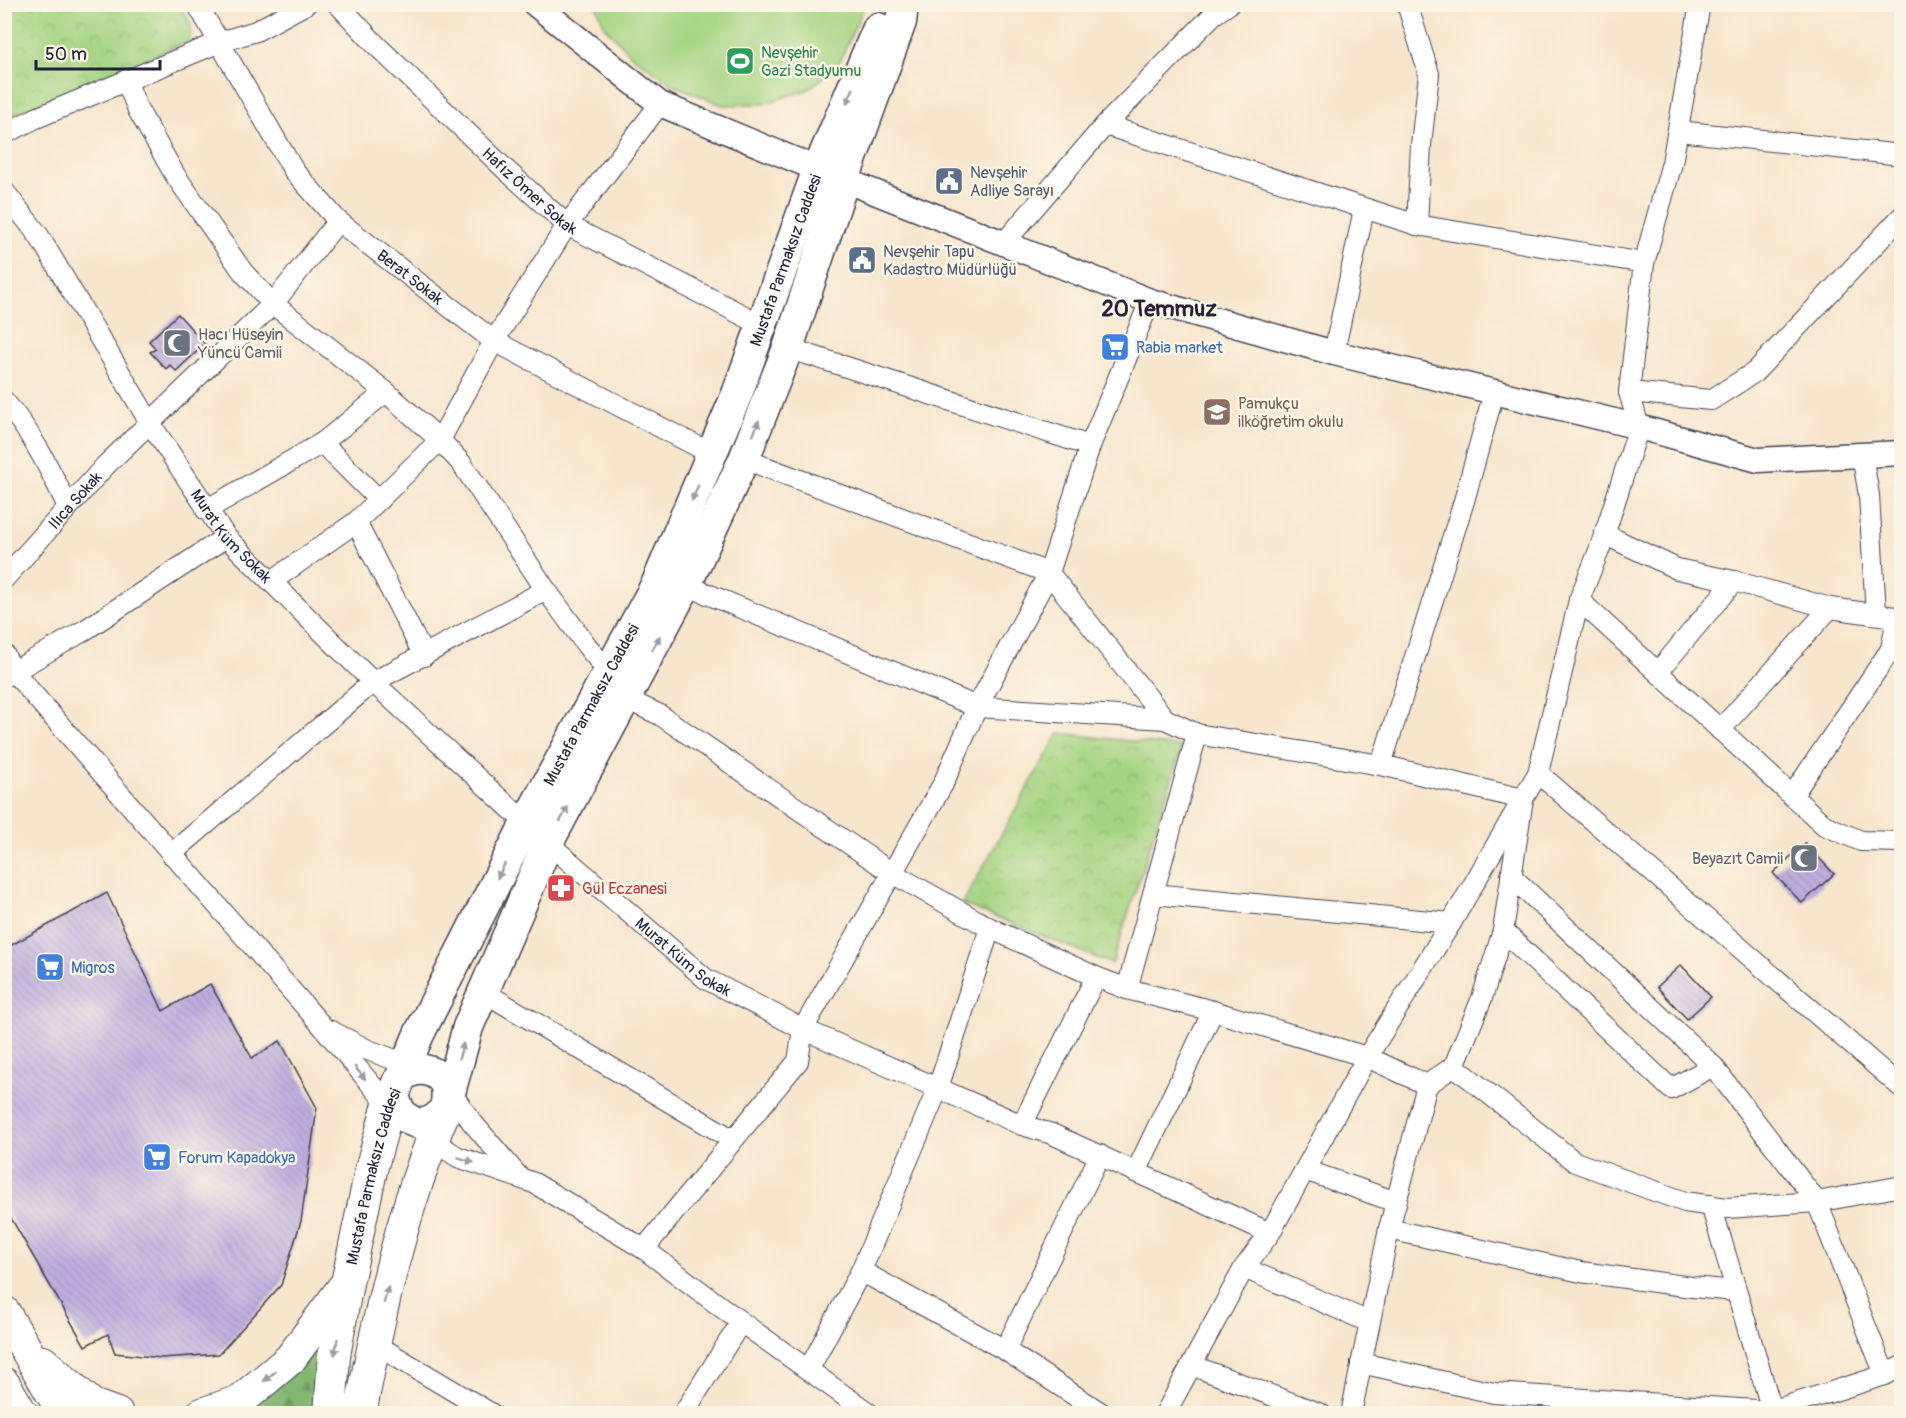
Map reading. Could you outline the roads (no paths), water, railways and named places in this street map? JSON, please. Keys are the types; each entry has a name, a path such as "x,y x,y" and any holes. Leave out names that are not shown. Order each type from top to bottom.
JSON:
{"highway":[{"path":"360,1413 373,1343 412,1192 430,1142 420,1090"},
{"name":"Mustafa Parmaksız Caddesi","path":"330,1413 334,1356 372,1166 420,1090"},
{"path":"202,1413 240,1401 290,1359 347,1283"},
{"path":"4,1312 64,1413"},
{"path":"25,1346 92,1405 117,1413"},
{"path":"4,1384 22,1413"}],"main road":[{"name":"Mustafa Parmaksız Caddesi","path":"420,1090 468,1027 548,843 686,585 744,459 788,348 831,175 868,56 884,13 891,4"},
{"name":"Mustafa Parmaksız Caddesi","path":"420,1090 419,1034 526,823 656,585 737,394 762,325 901,22 903,4"}],"street":[{"name":"Berat Sokak","path":"197,4 294,171 338,221 494,341 712,454"},
{"path":"4,134 126,80 220,42 256,31 306,4"},
{"name":"Hafız Ömer Sokak","path":"338,4 375,44 506,170 567,225 762,325"},
{"path":"536,4 660,104 831,175 1150,301 1334,353 1639,427 1758,460 1902,453"},
{"path":"1004,243 1105,124 1213,15 1229,4"},
{"path":"1407,4 1430,74 1421,145 1417,225"},
{"path":"1165,1413 1244,1268 1270,1233 1367,1057 1451,923 1538,773 1579,600 1604,534 1639,427 1629,392 1644,263 1672,163 1700,4"},
{"path":"126,80 138,110 175,176 243,272 273,304 386,392 440,440 462,464 546,590 609,673"},
{"path":"272,581 356,522 440,440 494,341 567,225 660,104"},
{"path":"1105,124 1417,225 1644,263"},
{"path":"1678,131 1902,155"},
{"name":"Murat Küm Sokak","path":"4,191 39,236 150,423 226,537 373,682 526,823"},
{"path":"1334,353 1364,209"},
{"path":"1629,392 1711,400 1755,372 1902,216"},
{"name":"Ilıca Sokak","path":"4,579 105,466 273,304 338,221"},
{"path":"644,1249 798,1060 803,1029 943,784 977,707 1048,573 1090,446 1150,301"},
{"path":"788,348 1090,446"},
{"path":"206,510 322,443 386,392"},
{"path":"1381,765 1464,501 1494,392"},
{"path":"4,401 18,417 40,453 68,507"},
{"path":"322,443 379,500"},
{"path":"1862,455 1869,495 1876,614"},
{"path":"744,459 1048,573 1165,719"},
{"path":"356,522 424,656"},
{"path":"1604,534 1677,568 1734,581 1830,608 1899,618 1891,649 1792,796"},
{"path":"226,537 85,630 7,667 323,1027 420,1090"},
{"path":"1658,672 1734,581"},
{"path":"686,585 977,707 1165,719 1197,734 1381,765 1523,799"},
{"path":"171,854 373,682 546,590"},
{"path":"1579,600 1824,825 1861,841 1902,842"},
{"path":"1720,729 1830,608"},
{"path":"626,699 660,715 892,873 990,928 1127,989 1213,1011 1367,1057 1427,1085"},
{"path":"1127,989 1197,734"},
{"path":"1538,773 1902,1088"},
{"path":"1351,1413 1389,1229 1427,1085 1454,1066 1482,998 1503,931 1523,799"},
{"name":"Murat Küm Sokak","path":"548,843 706,979 803,1029 1022,1125 1052,1134 1270,1233"},
{"path":"1361,1363 1494,1393 1772,1412 1893,1371 1817,1202 1713,1066 1511,876"},
{"path":"1153,894 1451,923"},
{"path":"809,1369 861,1271 938,1088 990,928"},
{"path":"1503,931 1671,1089 1713,1066"},
{"path":"1022,1125 1096,977"},
{"path":"482,991 732,1139"},
{"path":"1136,1172 1213,1011"},
{"path":"323,1027 368,1050 420,1090 518,1176"},
{"path":"1454,1066 1575,1161 1685,1202 1727,1208 1817,1202 1902,1186"},
{"path":"430,1142 458,1157 534,1183 644,1249 741,1322 870,1413"},
{"path":"1005,1350 1100,1155"},
{"path":"1305,1170 1396,1202"},
{"path":"1712,1205 1772,1412"},
{"path":"1389,1229 1581,1272 1736,1291"},
{"path":"1244,1268 1370,1322"},
{"path":"861,1271 1005,1350 1103,1413"},
{"path":"683,1413 741,1322"},
{"path":"373,1343 492,1413"},
{"path":"1191,1365 1321,1413"}],"place":[{"name":"Nevşehir Gazi Stadyumu","path":"740,61"},
{"name":"Nevşehir Adliye Sarayı","path":"949,181"},
{"name":"Nevşehir Tapu Kadastro Müdürlüğü","path":"862,260"},
{"name":"Hacı Hüseyin Yüncü Camii","path":"177,343"},
{"name":"Rabia market","path":"1115,347"},
{"name":"Pamukçu ilköğretim okulu","path":"1217,412"},
{"name":"Beyazıt Camii","path":"1804,858"},
{"name":"Gül Eczanesi","path":"561,888"},
{"name":"Migros","path":"50,967"},
{"name":"Forum Kapadokya","path":"157,1157"}],"district":[{"name":"20 Temmuz","path":"1159,308"}]}
